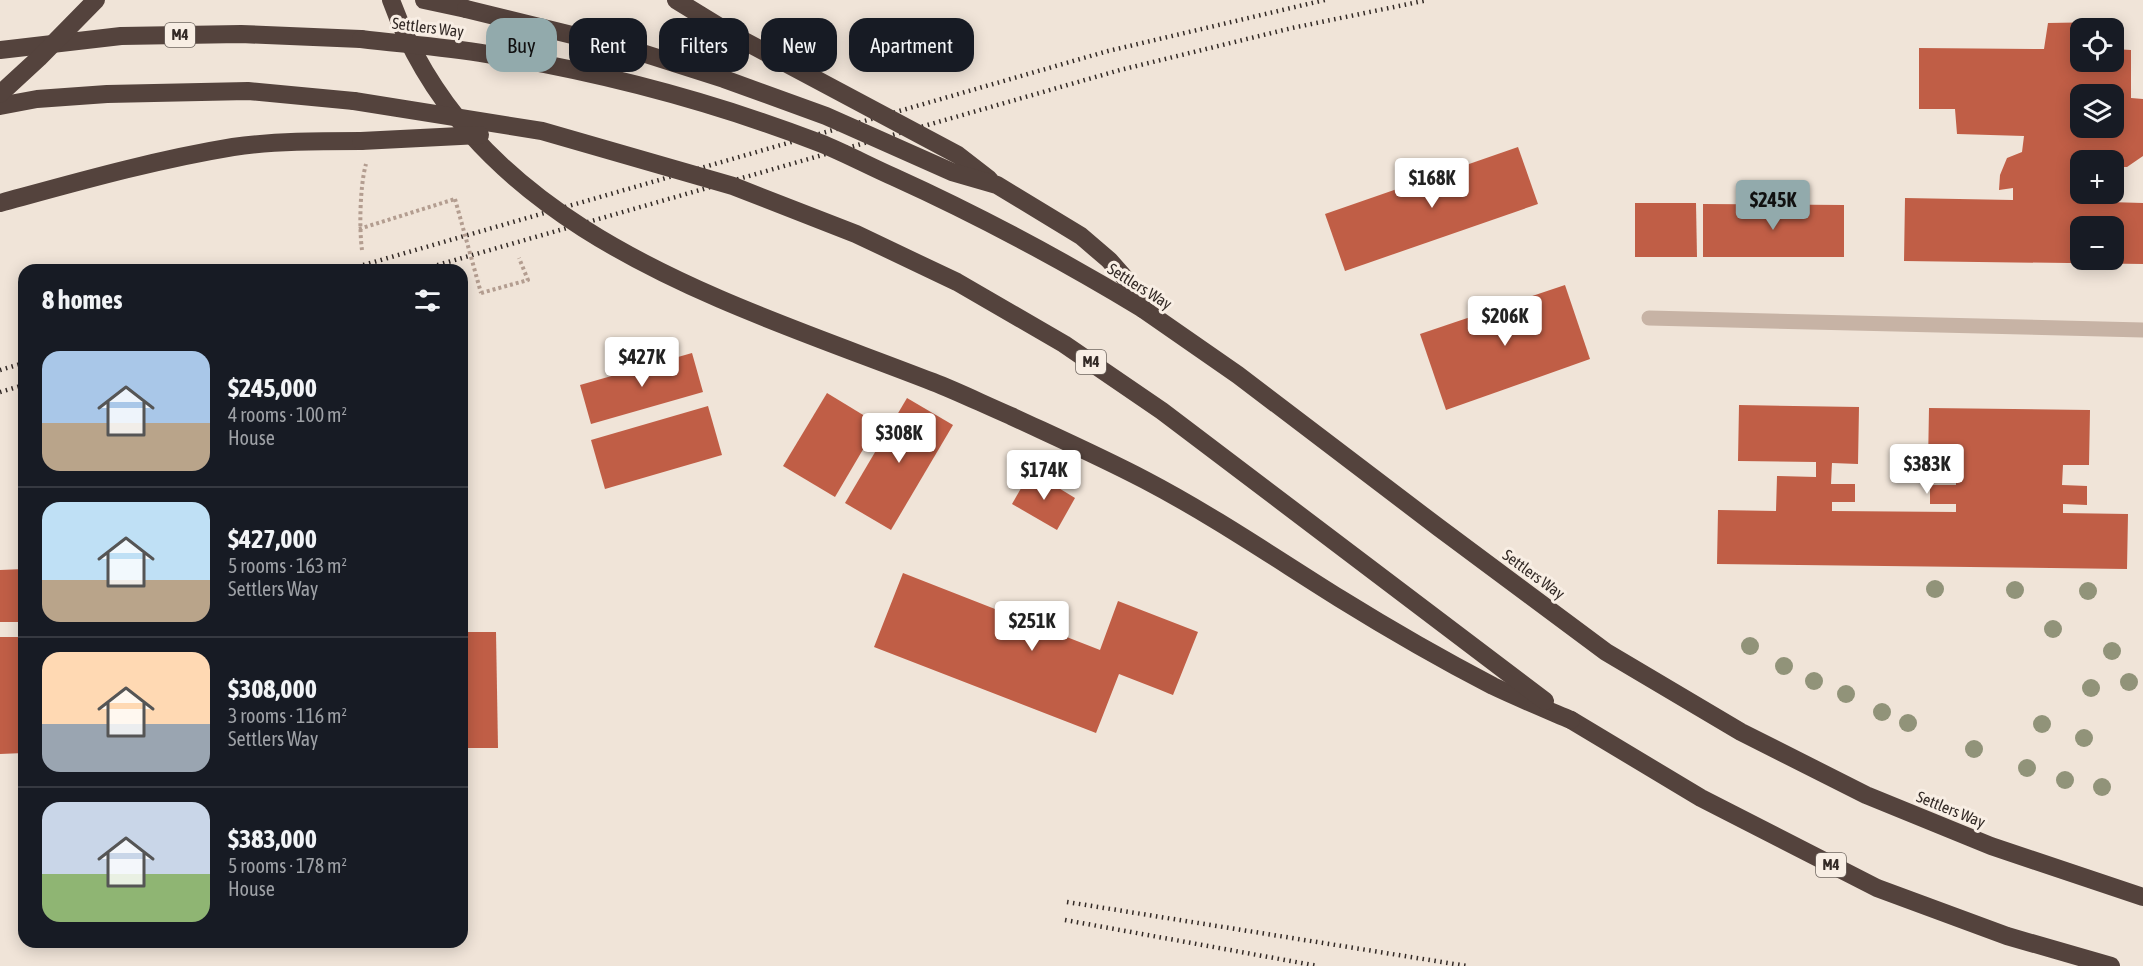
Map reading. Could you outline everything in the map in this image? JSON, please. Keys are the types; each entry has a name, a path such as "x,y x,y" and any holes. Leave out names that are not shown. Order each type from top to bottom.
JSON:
{"highway":[{"path":"0,94 96,0"},
{"path":"391,0 402,32 432,86 478,144 507,172 554,210 611,245 695,288 938,384 1148,481 1223,524 1410,640 1493,686 1571,720"},
{"path":"424,0 633,50 724,79 826,116 952,172 997,185"},
{"path":"676,0 733,35 958,155 997,185 1081,236 1109,260 1124,277 1143,309"},
{"name":"Settlers Way","path":"0,50 122,36 241,34 361,39 486,54 644,87 752,120 820,144 936,197 1075,268 1143,309 1238,375 1606,652 1741,732 1866,795 1991,846 2143,897"},
{"name":"M4","path":"0,106 37,99 107,94 248,91 354,101 542,131 733,186 856,234 957,282 1064,344 1162,411 1571,720 1701,798 1877,888 2007,936 2111,966"},
{"path":"0,203 108,173 233,147 296,141 361,141 542,131"}],"lane":[{"path":"1649,318 2143,330"}],"path":[{"path":"359,229 455,199 481,293 528,280 519,258"}],"building":[{"path":"2048,23 2070,23 2070,72 2124,72 2124,50 2131,50 2131,98 2143,99 2143,156 2124,167 2124,150 2070,150 2070,204 2143,203 2143,264 2124,264 2124,216 2070,216 2070,263 1904,261 1905,198 2013,200 2013,188 1999,190 2000,175 2007,158 2022,152 2024,136 1957,134 1955,109 1919,109 1919,48 2044,49"},
{"path":"1518,147 1538,204 1345,271 1325,214"},
{"path":"1635,203 1696,203 1697,257 1635,257"},
{"path":"1703,204 1844,205 1844,257 1703,257"},
{"path":"1565,285 1590,359 1446,410 1420,334"},
{"path":"692,353 703,392 591,424 580,385"},
{"path":"827,393 878,424 835,497 783,466"},
{"path":"907,398 953,425 891,530 845,503"},
{"path":"1739,405 1859,407 1858,464 1832,463 1831,484 1855,484 1855,502 1832,502 1832,511 1956,512 1956,504 1930,504 1930,485 1956,485 1956,465 1928,464 1929,408 2090,410 2089,465 2063,465 2062,485 2087,486 2087,505 2063,504 2063,513 2128,514 2127,569 1717,564 1718,510 1776,511 1777,476 1816,477 1816,462 1738,461"},
{"path":"708,406 722,455 605,489 591,440"},
{"path":"1031,471 1075,498 1057,530 1012,504"},
{"path":"18,569 18,622 0,622 0,570"},
{"path":"903,573 1100,650 1118,601 1198,632 1173,695 1119,674 1096,733 874,647"},
{"path":"468,632 496,632 498,748 468,748"},
{"path":"0,637 18,637 18,753 0,754"}],"railway":[{"path":"367,264 1108,51 1325,0"},
{"path":"441,264 1120,70 1292,28 1428,0"},
{"path":"0,370 18,365"},
{"path":"0,392 18,387"},
{"path":"1067,902 1467,966"},
{"path":"1065,920 1318,966"}]}
